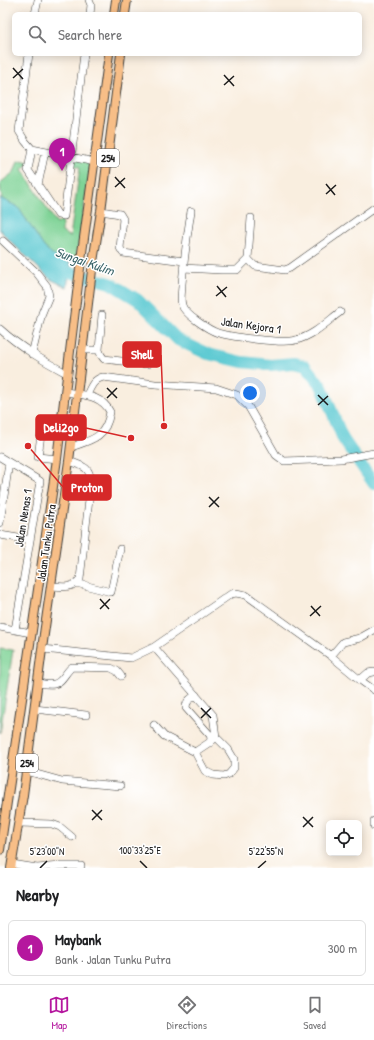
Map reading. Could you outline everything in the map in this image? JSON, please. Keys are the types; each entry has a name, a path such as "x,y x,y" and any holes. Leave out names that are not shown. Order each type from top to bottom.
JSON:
{"main road":[{"path":"126,12 127,0"},
{"name":"Jalan Tunku Putra","path":"0,850 2,817 57,459 109,56"},
{"name":"Jalan Tunku Putra","path":"12,866 71,447 93,262 106,175 121,56"},
{"path":"95,162 100,160 109,150"},
{"path":"92,181 98,174 106,175"},
{"path":"42,653 37,640 31,633 40,626 47,615"}],"street":[{"path":"35,12 38,0"},
{"path":"88,0 91,5 90,12"},
{"path":"29,56 19,131 23,139 32,149 95,162"},
{"path":"32,149 28,170 58,215 64,216 84,56"},
{"path":"38,185 45,152"},
{"path":"248,259 255,266 285,270 290,268 374,208"},
{"path":"101,211 120,214 122,216 120,248 123,253 221,270 237,270 248,259 251,218"},
{"name":"Jalan Kejora 1","path":"191,211 183,264 181,297 182,307 209,329 218,333 294,341 308,335 340,312"},
{"path":"3,241 36,272 48,286 49,296 42,313 32,354"},
{"path":"102,315 99,350 100,356 104,359 147,364"},
{"path":"0,329 14,342 32,354 68,374"},
{"path":"82,350 99,350"},
{"path":"87,395 97,378 103,377 155,384 216,388 237,395 248,406 276,455 284,461 341,459 374,453"},
{"path":"66,392 87,395 97,399 105,404 110,412 109,419 103,432 98,437 71,447"},
{"path":"42,434 38,457 57,459"},
{"path":"0,457 9,463 0,523"},
{"path":"52,586 70,587 80,579 91,474 87,468 69,461"},
{"name":"Jalan Nenas 1","path":"9,463 40,481 15,630"},
{"path":"0,535 30,540"},
{"path":"76,583 111,592 120,549"},
{"path":"42,653 131,658 154,647 232,594 236,593 246,595 331,656 374,690"},
{"path":"0,627 31,633"},
{"path":"331,656 343,642 360,638 374,630"},
{"path":"154,647 213,715 216,737 228,749 234,759 234,768 229,774 224,776 213,775 205,771 194,752 164,736 154,725"},
{"path":"38,683 54,684 59,682 68,669 72,667 111,668 117,671 121,676"},
{"path":"360,680 368,673 374,672"},
{"path":"196,695 188,701 186,708 210,735 210,743"},
{"path":"35,709 86,715"},
{"path":"194,752 210,743 216,737"},
{"path":"26,771 62,781 120,786"},
{"path":"374,821 374,826"},
{"path":"19,823 52,824 60,827 72,836"},
{"path":"12,866 37,868 81,866"}],"green space":[{"path":"72,157 91,162 76,260 58,258 44,248 2,200 0,183 14,172 18,161 22,160 29,162 22,169 57,224 62,220 62,232 70,237 80,167 71,166"},
{"path":"0,648 13,650 0,733"}],"water":[{"path":"0,198 18,207 44,247 56,257 71,263 67,287 50,279 0,230"}],"waterway":[{"name":"Sungai Kulim","path":"54,268 110,283 138,300 178,340 208,354 242,362 271,365 294,363 305,366 322,387 343,439 374,484"}],"place":[{"name":"Maybank","path":"62,171"},
{"name":"Shell","path":"164,426"},
{"name":"Deli2go","path":"131,438"},
{"name":"Proton","path":"28,446"}]}
